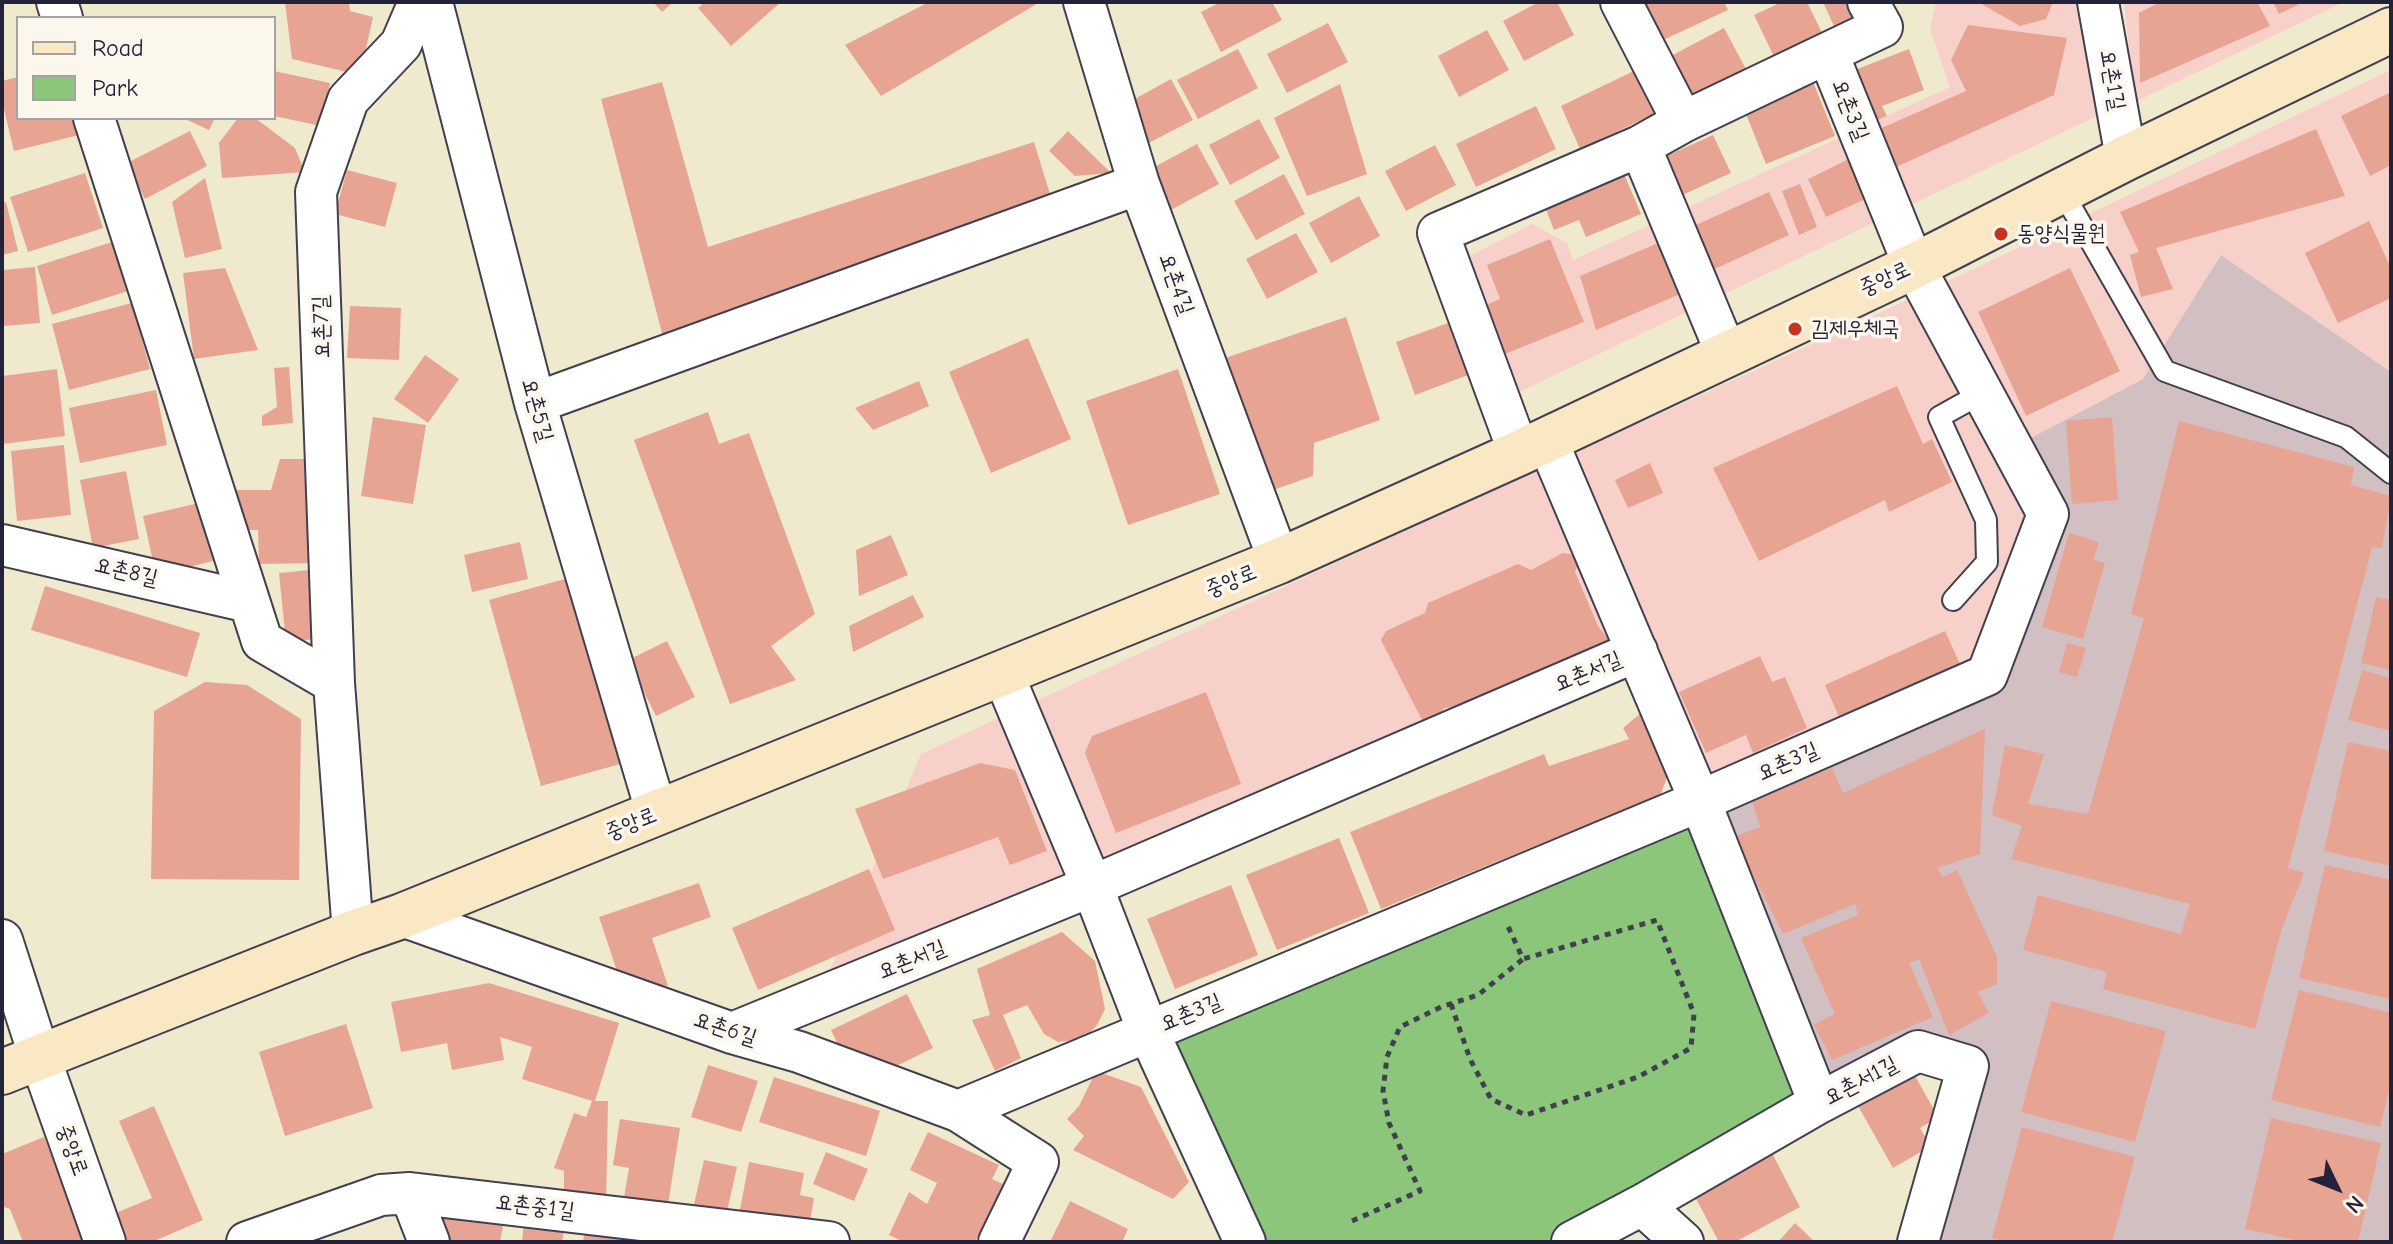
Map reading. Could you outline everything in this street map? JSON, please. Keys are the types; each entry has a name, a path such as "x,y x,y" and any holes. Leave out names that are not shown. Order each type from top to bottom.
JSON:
{"street":[{"name":"요촌7길","path":"353,933 334,683 316,192 348,100 401,44 419,2"},
{"name":"요촌5길","path":"432,2 535,403 657,814"},
{"name":"요촌4길","path":"1084,2 1139,184 1279,561"},
{"path":"1621,2 1683,122"},
{"name":"요촌3길","path":"1533,446 1438,233 1640,146 1683,122 1882,27 1868,2"},
{"name":"요촌1길","path":"2098,2 2126,158"},
{"name":"중앙로","path":"105,1242 21,1065 657,814 1279,561 1533,446 1914,266 2126,158 2391,30"},
{"name":"요촌3길","path":"958,1111 1700,801 1987,675 2048,514 1914,266 1828,54"},
{"path":"95,120 262,641 334,683"},
{"path":"1640,146 1727,355"},
{"path":"535,403 1139,184"},
{"path":"1533,446 1637,651"},
{"name":"요촌8길","path":"2,545 249,602"},
{"name":"요촌서길","path":"732,1033 1092,886 1637,651 1700,801 1819,1103"},
{"path":"1003,674 1092,886 1148,1031 1245,1242"},
{"name":"요촌6길","path":"402,916 732,1033 799,1052 958,1111 1038,1162 999,1242"},
{"path":"2,940 21,1065"},
{"name":"요촌서1길","path":"1572,1242 1918,1051 1968,1066 1918,1242"},
{"path":"410,1193 429,1242"},
{"name":"요촌중1길","path":"247,1242 381,1195 410,1193 829,1242"},
{"path":"1642,1205 1683,1242"}],"lane":[{"path":"2062,191 2165,371 2346,437 2391,473"},
{"path":"1953,600 1987,562 1986,520 1939,417 1982,393"}],"path":[{"path":"1491,888 1523,959"},
{"path":"1352,1221 1420,1191 1389,1123 1383,1091 1387,1057 1400,1027 1451,1004 1478,995 1523,959 1657,920 1694,1014 1691,1048 1638,1077 1526,1115 1491,1099 1470,1059 1451,1004"}],"shaded area":[{"path":"1936,2 2086,2 2097,116 1515,394 1462,260 1532,224 1567,243 1573,260 1950,87 1930,29"},
{"path":"2124,2 2344,2 2135,102"},
{"path":"2391,70 2391,372 2221,255 2143,379 2029,439 2060,518 2004,673 1691,815 1633,668 808,1022 921,754 1940,285"},
{"path":"2221,255 2391,372 2391,1242 1937,1242 1984,1055 1919,1037 1803,1100 1691,815 2004,673 2060,518 2029,439 2143,379"}],"green space":[{"path":"1691,815 1803,1100 1545,1242 1260,1242 1165,1034"}],"building":[{"path":"285,2 349,2 350,11 373,17 360,75 292,59"},
{"path":"653,2 673,2 662,12"},
{"path":"705,2 781,2 731,46 698,8"},
{"path":"929,2 1040,2 881,96 845,45"},
{"path":"1221,2 1272,2 1282,20 1221,52 1201,12"},
{"path":"1539,2 1557,2 1574,35 1524,61 1503,21"},
{"path":"1634,2 1724,2 1728,10 1648,47"},
{"path":"1782,2 1807,2 1824,37 1776,61 1754,15"},
{"path":"1823,2 1852,2 1862,24 1838,35"},
{"path":"1978,2 2053,2 2046,19 2020,26"},
{"path":"2160,2 2257,2 2270,26 2140,83 2139,13"},
{"path":"2273,2 2304,2 2279,14"},
{"path":"1328,23 1348,62 1287,93 1267,54"},
{"path":"1968,25 2067,38 2054,95 1894,168 1877,130 1966,91 1951,60"},
{"path":"1724,28 1747,71 1689,101 1667,58"},
{"path":"1487,30 1509,70 1459,97 1438,56"},
{"path":"1238,49 1258,88 1198,119 1177,80"},
{"path":"1909,49 1924,90 1882,106 1887,116 1868,124 1847,73"},
{"path":"1640,68 1660,111 1580,149 1561,106"},
{"path":"276,71 330,83 321,126 276,116"},
{"path":"16,78 16,120 75,120 79,135 14,151 2,101 2,81"},
{"path":"1171,79 1193,120 1143,146 1122,106"},
{"path":"662,82 708,247 1034,142 1054,207 663,337 601,99"},
{"path":"1813,82 1835,136 1766,164 1744,109"},
{"path":"1340,84 1367,174 1307,196 1274,118"},
{"path":"2391,92 2391,165 2370,176 2341,116"},
{"path":"1536,106 1556,149 1476,187 1456,144"},
{"path":"1259,119 1280,158 1230,185 1209,145"},
{"path":"187,120 214,120 209,130"},
{"path":"236,120 258,120 295,148 305,172 222,178 219,143"},
{"path":"2316,129 2345,196 2156,248 2173,289 2141,297 2130,255 2139,252 2120,212"},
{"path":"190,131 207,166 145,199 127,163"},
{"path":"1068,131 1111,173 1075,176 1049,151"},
{"path":"1713,135 1731,173 1680,196 1662,158"},
{"path":"1197,144 1219,184 1169,211 1147,171"},
{"path":"1435,145 1456,185 1406,211 1385,171"},
{"path":"1853,157 1872,196 1826,217 1808,179"},
{"path":"347,170 397,183 385,227 335,214"},
{"path":"85,173 103,228 28,252 10,197"},
{"path":"1284,174 1305,214 1256,240 1234,201"},
{"path":"1624,174 1641,214 1586,237 1579,220 1554,230 1545,207"},
{"path":"205,178 222,249 185,258 172,202"},
{"path":"1800,184 1817,227 1799,235 1782,191"},
{"path":"1769,192 1789,235 1706,273 1687,229"},
{"path":"1359,196 1380,236 1331,263 1309,223"},
{"path":"6,202 18,251 2,255 2,203"},
{"path":"2369,221 2391,268 2391,298 2338,323 2305,253"},
{"path":"1296,233 1318,272 1267,299 1246,259"},
{"path":"1550,239 1584,322 1505,354 1486,305 1500,299 1487,265"},
{"path":"1663,241 1685,292 1596,330 1580,276"},
{"path":"112,242 128,291 52,315 37,266"},
{"path":"35,267 40,323 2,326 2,270"},
{"path":"225,268 258,350 194,359 183,273"},
{"path":"2070,268 2120,371 2026,416 1978,312"},
{"path":"132,303 150,369 69,390 52,324"},
{"path":"350,306 401,308 399,360 347,358"},
{"path":"1346,317 1380,420 1314,443 1313,476 1270,491 1225,358"},
{"path":"1448,323 1468,375 1415,395 1396,342"},
{"path":"1028,338 1071,439 991,473 949,372"},
{"path":"425,355 459,379 428,423 394,399"},
{"path":"289,367 293,423 262,426 262,416 277,407 274,368"},
{"path":"57,369 65,436 2,444 2,376"},
{"path":"1178,369 1220,494 1128,525 1086,401"},
{"path":"919,381 929,406 873,430 855,408"},
{"path":"1897,386 1923,444 1932,439 1952,482 1889,512 1885,500 1759,561 1713,468"},
{"path":"156,390 167,445 80,463 69,408"},
{"path":"708,412 719,444 749,433 815,614 771,646 796,680 730,704 634,440"},
{"path":"373,417 426,425 413,504 361,496"},
{"path":"2112,417 2118,500 2072,504 2066,421"},
{"path":"2179,421 2354,467 2351,485 2391,496 2382,548 2372,547 2288,868 2304,873 2282,928 2255,1029 2103,989 2107,972 2023,950 2038,895 2181,934 2190,904 2011,859 2022,826 1992,815 2005,745 2044,754 2028,804 2088,814 2144,618 2131,614"},
{"path":"64,445 71,515 17,521 11,451"},
{"path":"280,459 315,459 316,563 259,564 258,530 236,530 236,490 271,490"},
{"path":"1650,463 1663,493 1628,508 1615,480"},
{"path":"126,471 139,539 93,548 80,480"},
{"path":"203,502 217,560 156,575 143,516"},
{"path":"2069,533 2099,542 2093,560 2105,563 2083,639 2042,627"},
{"path":"891,535 908,575 859,596 856,550"},
{"path":"520,542 528,579 472,592 464,555"},
{"path":"1563,553 1574,555 1579,562 1575,572 1598,626 1608,639 1607,652 1474,704 1444,708 1437,719 1423,722 1381,640 1386,631 1425,613 1428,603 1518,564 1531,570"},
{"path":"320,569 326,638 286,642 279,573"},
{"path":"579,575 631,761 541,786 489,600"},
{"path":"45,586 200,633 187,677 31,630"},
{"path":"913,595 924,617 853,652 849,626"},
{"path":"2376,597 2391,600 2391,670 2361,663"},
{"path":"1945,631 1960,664 1840,719 1825,685"},
{"path":"667,641 695,697 656,716 628,660"},
{"path":"2067,643 2086,648 2077,677 2059,672"},
{"path":"1760,656 1772,682 1785,677 1807,728 1753,753 1746,735 1706,753 1679,692"},
{"path":"2362,670 2391,678 2391,731 2348,720"},
{"path":"205,682 247,685 301,719 299,880 151,879 154,711"},
{"path":"1206,692 1241,784 1116,833 1085,753 1092,736"},
{"path":"1647,708 1671,766 1659,799 1574,830 1381,909 1350,832 1544,754 1549,766 1629,739 1623,728"},
{"path":"1985,729 1980,854 1937,868 1943,877 1957,870 1997,957 1997,984 1978,992 1989,1013 1949,1035 1919,959 1909,963 1933,1017 1832,1060 1814,1025 1835,1014 1801,938 1858,915 1855,904 1783,934 1734,837 1760,827 1752,801 1832,768 1843,793"},
{"path":"2348,742 2391,751 2391,866 2324,851"},
{"path":"980,763 1015,770 1047,851 1010,865 998,837 883,879 855,809"},
{"path":"1339,838 1369,913 1277,950 1246,875"},
{"path":"2325,865 2391,880 2391,999 2299,978"},
{"path":"869,869 895,930 758,990 732,928"},
{"path":"699,883 711,917 652,938 668,986 621,983 599,917"},
{"path":"1231,885 1258,955 1175,989 1147,919"},
{"path":"1062,932 1095,961 1105,1009 1097,1025 1084,1039 1058,1042 1044,1034 1027,1005 1003,1015 1021,1058 995,1071 972,1020 990,1015 977,969"},
{"path":"489,983 619,1023 595,1101 608,1101 606,1206 564,1205 564,1171 554,1168 574,1113 586,1117 592,1101 522,1079 532,1047 500,1037 504,1060 452,1070 447,1043 401,1052 391,1002"},
{"path":"2299,990 2391,1013 2391,1083 2380,1127 2271,1100"},
{"path":"907,994 933,1048 888,1070 841,1051 831,1030"},
{"path":"2051,1001 2166,1031 2135,1142 2021,1112"},
{"path":"346,1024 373,1108 285,1136 259,1052"},
{"path":"708,1065 758,1081 741,1132 691,1117"},
{"path":"1096,1071 1141,1087 1189,1182 1173,1199 1073,1150 1084,1136 1067,1119 1079,1106"},
{"path":"1913,1072 1938,1117 1920,1128 1931,1146 1893,1168 1857,1104"},
{"path":"774,1077 880,1111 866,1156 759,1122"},
{"path":"154,1106 203,1220 152,1242 122,1242 111,1215 152,1198 119,1121"},
{"path":"2271,1118 2381,1143 2358,1242 2305,1242 2245,1229"},
{"path":"620,1119 680,1128 667,1211 623,1204 629,1168 613,1165"},
{"path":"2022,1127 2135,1157 2112,1242 2008,1242 1992,1238"},
{"path":"928,1132 999,1165 992,1179 1003,1184 975,1242 904,1242 889,1235 909,1192 927,1204 937,1183 910,1170"},
{"path":"44,1137 86,1242 23,1242 10,1209 2,1206 2,1154"},
{"path":"826,1152 868,1169 854,1201 813,1184"},
{"path":"1772,1153 1800,1207 1735,1242 1719,1242 1694,1195"},
{"path":"704,1160 737,1167 726,1216 693,1209"},
{"path":"749,1162 804,1173 800,1195 814,1198 809,1228 739,1215"},
{"path":"1070,1201 1128,1229 1122,1242 1050,1242"},
{"path":"440,1208 504,1220 500,1242 438,1242"},
{"path":"524,1222 565,1226 562,1242 522,1242"},
{"path":"1795,1223 1815,1242 1778,1242"},
{"path":"585,1228 630,1235 628,1242 583,1242"}],"place":[{"name":"동양식물원","path":"2001,234"},
{"name":"김제우체국","path":"1795,329"}]}
